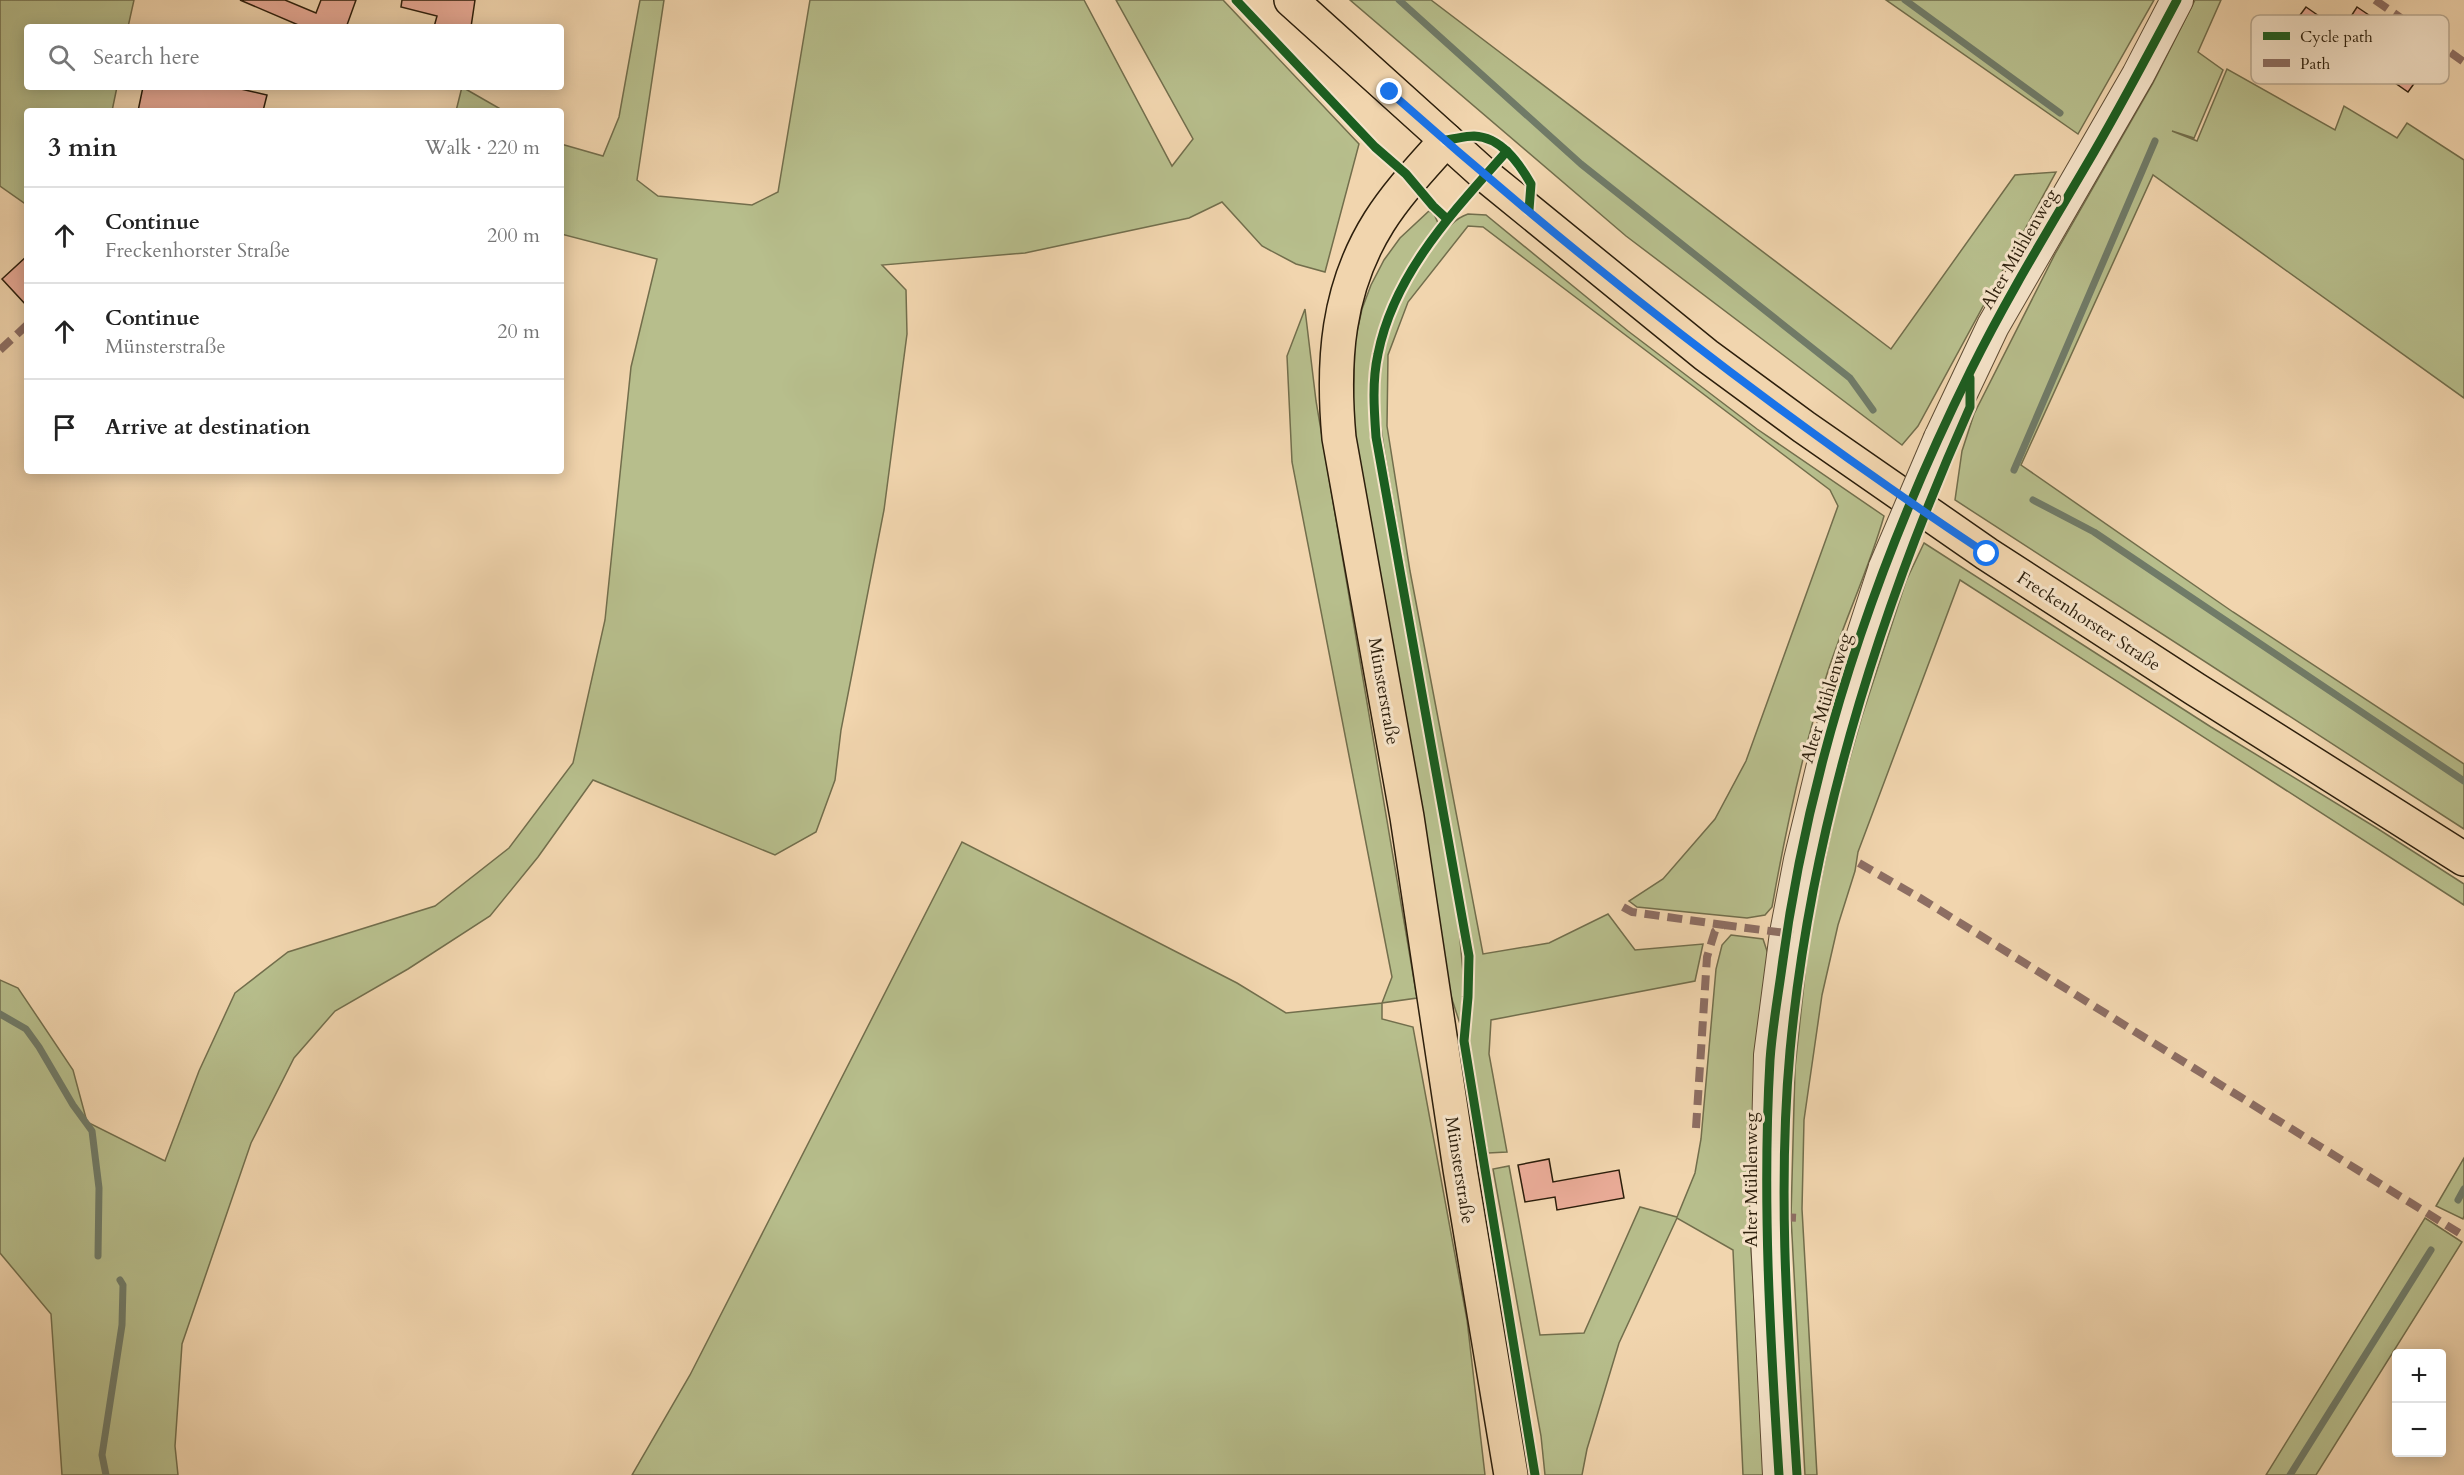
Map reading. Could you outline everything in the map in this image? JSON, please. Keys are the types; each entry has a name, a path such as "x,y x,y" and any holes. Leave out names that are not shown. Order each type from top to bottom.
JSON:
{"main road":[{"path":"1291,0 1446,140"},
{"name":"Freckenhorster Straße","path":"1446,140 1485,175 1706,355 1919,508 2195,689 2464,859"},
{"name":"Münsterstraße","path":"1446,140 1411,180 1380,221 1358,261 1336,346 1335,392 1339,438 1407,817 1460,1169 1510,1475"}],"street":[{"name":"Alter Mühlenweg","path":"1779,1475 1766,1217 1770,1055 1786,933 1802,849 1830,736 1885,567 1940,438 1993,326 2138,75 2176,0"}],"green space":[{"path":"0,0 134,0 129,24 24,24 24,90 116,90 113,108 24,108 24,203 0,186"},
{"path":"640,0 664,0 637,180 658,196 752,205 778,192 810,0 1084,0 1172,166 1193,139 1116,0 1223,0 1359,144 1325,272 1296,264 1262,246 1222,202 1189,218 1025,253 882,265 906,290 907,334 884,510 841,730 835,780 816,832 775,855 593,780 538,857 490,916 408,969 335,1011 294,1058 251,1143 182,1344 175,1446 178,1475 62,1475 51,1314 0,1253 0,980 18,988 73,1070 87,1122 165,1161 199,1071 235,993 288,952 435,906 509,848 573,763 605,620 631,367 657,259 564,235 564,145 603,156 619,117"},
{"path":"1350,0 1431,0 1891,349 2015,175 2056,172 1918,426 1902,445 1626,236"},
{"path":"1886,0 2154,0 2078,134"},
{"path":"2195,0 2221,0 2198,52 2223,70 2194,138 2172,131 2197,141 2227,69 2335,130 2344,106 2397,138 2407,123 2464,160 2464,398 2153,175 2021,465 2233,612 2464,764 2464,829 1955,500 1962,451 1974,414 2055,254 2153,83"},
{"path":"461,90 467,90 499,108 457,108"},
{"path":"1429,211 1434,214 1438,223 1398,286 1377,337 1371,374 1370,433 1459,929 1464,983 1460,1024 1443,971 1354,447 1355,341 1362,309 1384,260 1400,238"},
{"path":"1468,214 1486,215 1628,331 1757,429 1884,516 1819,700 1796,788 1772,907 1765,915 1747,918 1637,907 1629,901 1663,879 1715,819 1746,761 1838,506 1830,490 1483,227 1468,226 1408,302 1388,355 1387,426 1410,571 1483,954 1549,943 1608,914 1635,950 1703,944 1695,981 1491,1020 1489,1054 1507,1152 1488,1153 1474,1082 1468,1033 1473,986 1473,953 1389,478 1379,399 1381,369 1388,333 1410,282 1442,235 1456,220"},
{"path":"1305,309 1316,401 1417,998 1382,1003 1392,977 1292,462 1287,356"},
{"path":"1924,543 2211,727 2464,884 2464,905 1960,580 1858,852 1822,995 1804,1120 1802,1209 1817,1475 1805,1475 1791,1217 1795,1068 1809,937 1837,803 1862,716 1906,581"},
{"path":"962,842 1237,983 1286,1013 1382,1003 1382,1019 1413,1027 1467,1320 1485,1475 632,1475 690,1375"},
{"path":"1731,935 1763,939 1769,957 1754,1094 1750,1229 1764,1475 1743,1475 1733,1250 1677,1218 1619,1343 1587,1449 1582,1475 1545,1475 1541,1436 1493,1169 1509,1166 1540,1335 1584,1333 1640,1207 1677,1217 1695,1173 1701,1139 1716,969 1722,945"},
{"path":"2464,1158 2464,1216 2463,1219 2436,1206"},
{"path":"2425,1218 2462,1242 2395,1349 2392,1349 2392,1354 2316,1475 2266,1475"}],"building":[{"path":"240,0 285,0 316,13 321,0 356,0 347,24 296,24"},
{"path":"402,0 475,0 471,24 435,24 437,16 401,7"},
{"path":"2306,7 2318,15 2300,15"},
{"path":"2357,7 2369,15 2352,15"},
{"path":"2397,84 2414,84 2408,92"},
{"path":"142,90 245,90 267,95 264,108 139,108"},
{"path":"24,259 24,303 2,279"},
{"path":"1549,1159 1553,1182 1619,1170 1624,1198 1557,1210 1555,1197 1525,1202 1518,1165"}],"waterway":[{"path":"1399,0 1581,164 1850,378 1873,410"},
{"path":"1905,0 2060,113"},
{"path":"2014,470 2155,141"},
{"path":"2033,500 2094,532 2464,781"},
{"path":"0,1014 26,1029 73,1105 92,1131 99,1188 98,1256"},
{"path":"2458,1200 2464,1189"},
{"path":"2290,1475 2431,1250"},
{"path":"106,1475 102,1455 122,1325 123,1285 120,1280"}],"marked path":[{"path":"2375,0 2397,15"},
{"path":"2449,52 2464,62"},
{"path":"0,350 24,328"},
{"path":"1859,863 1920,898 2464,1236"},
{"path":"1623,907 1632,912 1724,925"},
{"path":"1696,1128 1707,957 1715,931 1724,925 1793,934"},
{"path":"1781,1217 1800,1218"}],"cycle path":[{"path":"1236,0 1375,147 1406,174 1447,219"},
{"path":"1779,1475 1767,1215 1770,1060 1793,896 1828,741 1877,589 1905,515 1937,442 2000,314 2105,133 2177,0"},
{"path":"1446,140 1467,136 1484,137 1501,146 1515,160 1531,184 1529,210"},
{"path":"1507,151 1447,220 1412,270 1397,297 1386,324 1378,354 1374,406 1376,437 1469,956 1464,1041 1535,1475"},
{"path":"1797,1475 1785,1263 1784,1157 1790,1051 1800,968 1814,885 1832,803 1854,722 1906,562 1970,407 1970,378"}],"route":[{"path":"1390,92 1485,175 1706,355 1938,522 1987,554"}]}
